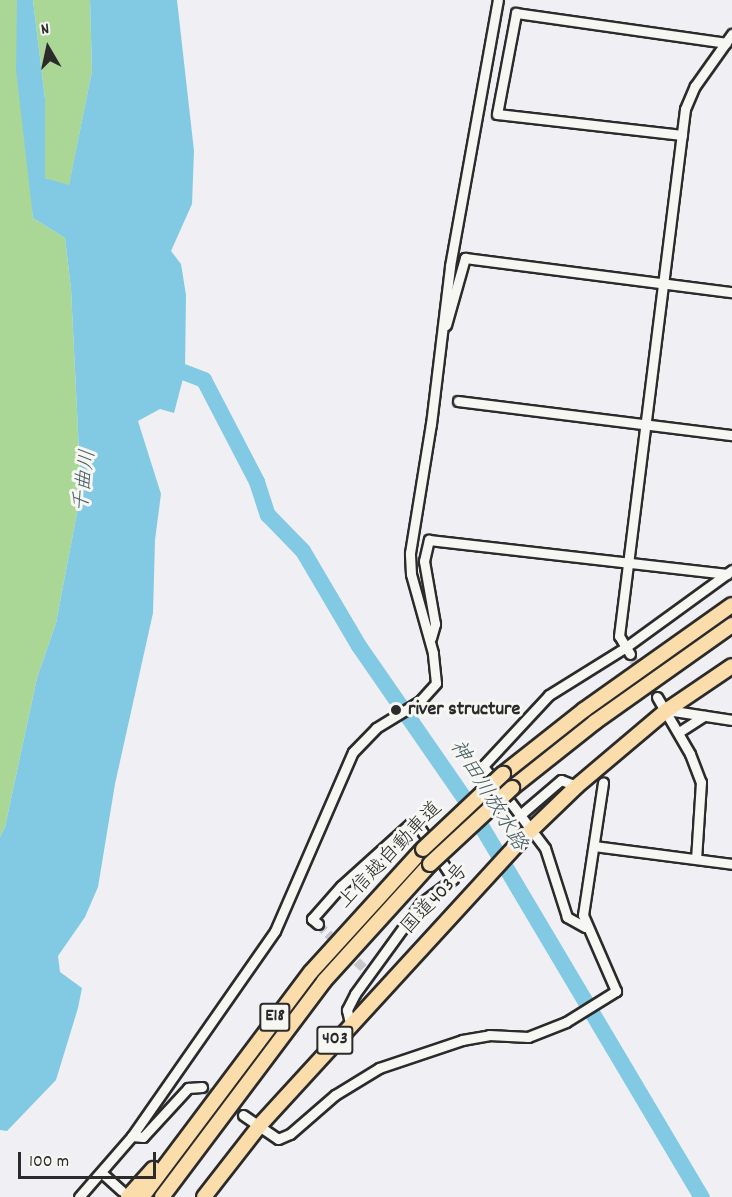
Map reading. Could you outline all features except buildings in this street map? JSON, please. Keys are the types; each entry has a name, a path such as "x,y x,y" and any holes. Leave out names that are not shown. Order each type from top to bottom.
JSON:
{"highway":[{"name":"上信越自動車道","path":"142,1197 275,1018 346,930 423,849 503,774 584,710 732,605"},
{"name":"上信越自動車道","path":"162,1197 324,981 430,864 512,788 595,722 732,625"},
{"name":"国道403号","path":"204,1197 260,1125 472,889 577,786 667,710 732,666"},
{"path":"125,1194 275,1018"}],"street":[{"path":"79,1197 103,1174 132,1136 275,931 353,752 376,728 420,701 437,678 430,640 411,574 410,553 455,231 498,0"},
{"path":"628,651 619,636 629,565 646,423 664,284 686,102 729,39 516,13 497,114 682,135"},
{"path":"442,333 452,311 465,258 732,292"},
{"path":"458,401 732,435"},
{"path":"430,640 435,624 424,561 429,540 629,565 729,572"},
{"path":"585,927 567,917 544,848 526,835 520,816 483,766 549,695 628,651 729,572"},
{"path":"657,697 679,732 700,782 696,859"},
{"path":"667,710 732,720"},
{"path":"679,732 704,716"},
{"path":"520,816 561,780 577,786"},
{"path":"243,1114 278,1139 290,1134 335,1095 379,1068 462,1040 489,1035 528,1037 566,1022 616,991 585,927 584,915 603,783"},
{"path":"318,924 312,919 341,886 411,823 418,825 453,879 421,903 368,971 347,1010 350,1023"},
{"path":"594,846 732,864"},
{"path":"132,1136 143,1137 188,1088 202,1087"},
{"path":"103,1174 125,1194"}],"green space":[{"path":"0,0 17,0 33,218 65,238 71,289 81,492 56,623 37,678 5,827 0,837"},
{"path":"33,0 90,0 92,71 69,186 45,178 45,99"}],"water":[{"name":"千曲川","path":"17,0 33,0 45,99 45,178 69,185 92,71 90,0 177,0 194,151 192,204 171,251 181,264 186,295 185,371 174,413 160,409 138,421 161,494 155,540 153,613 115,784 98,887 85,917 58,956 60,972 82,988 56,1080 7,1131 0,1130 0,837 5,827 37,678 56,623 81,492 71,289 65,238 33,218 16,70"}],"waterway":[{"name":"神田川放水路","path":"165,365 204,380 257,482 268,515 303,551 359,646 467,802 702,1197"}],"tunnel":[{"path":"630,654 657,697"},
{"path":"318,924 364,968"},
{"path":"202,1087 243,1115"}],"place":[{"name":"river structure","path":"396,710"}]}
